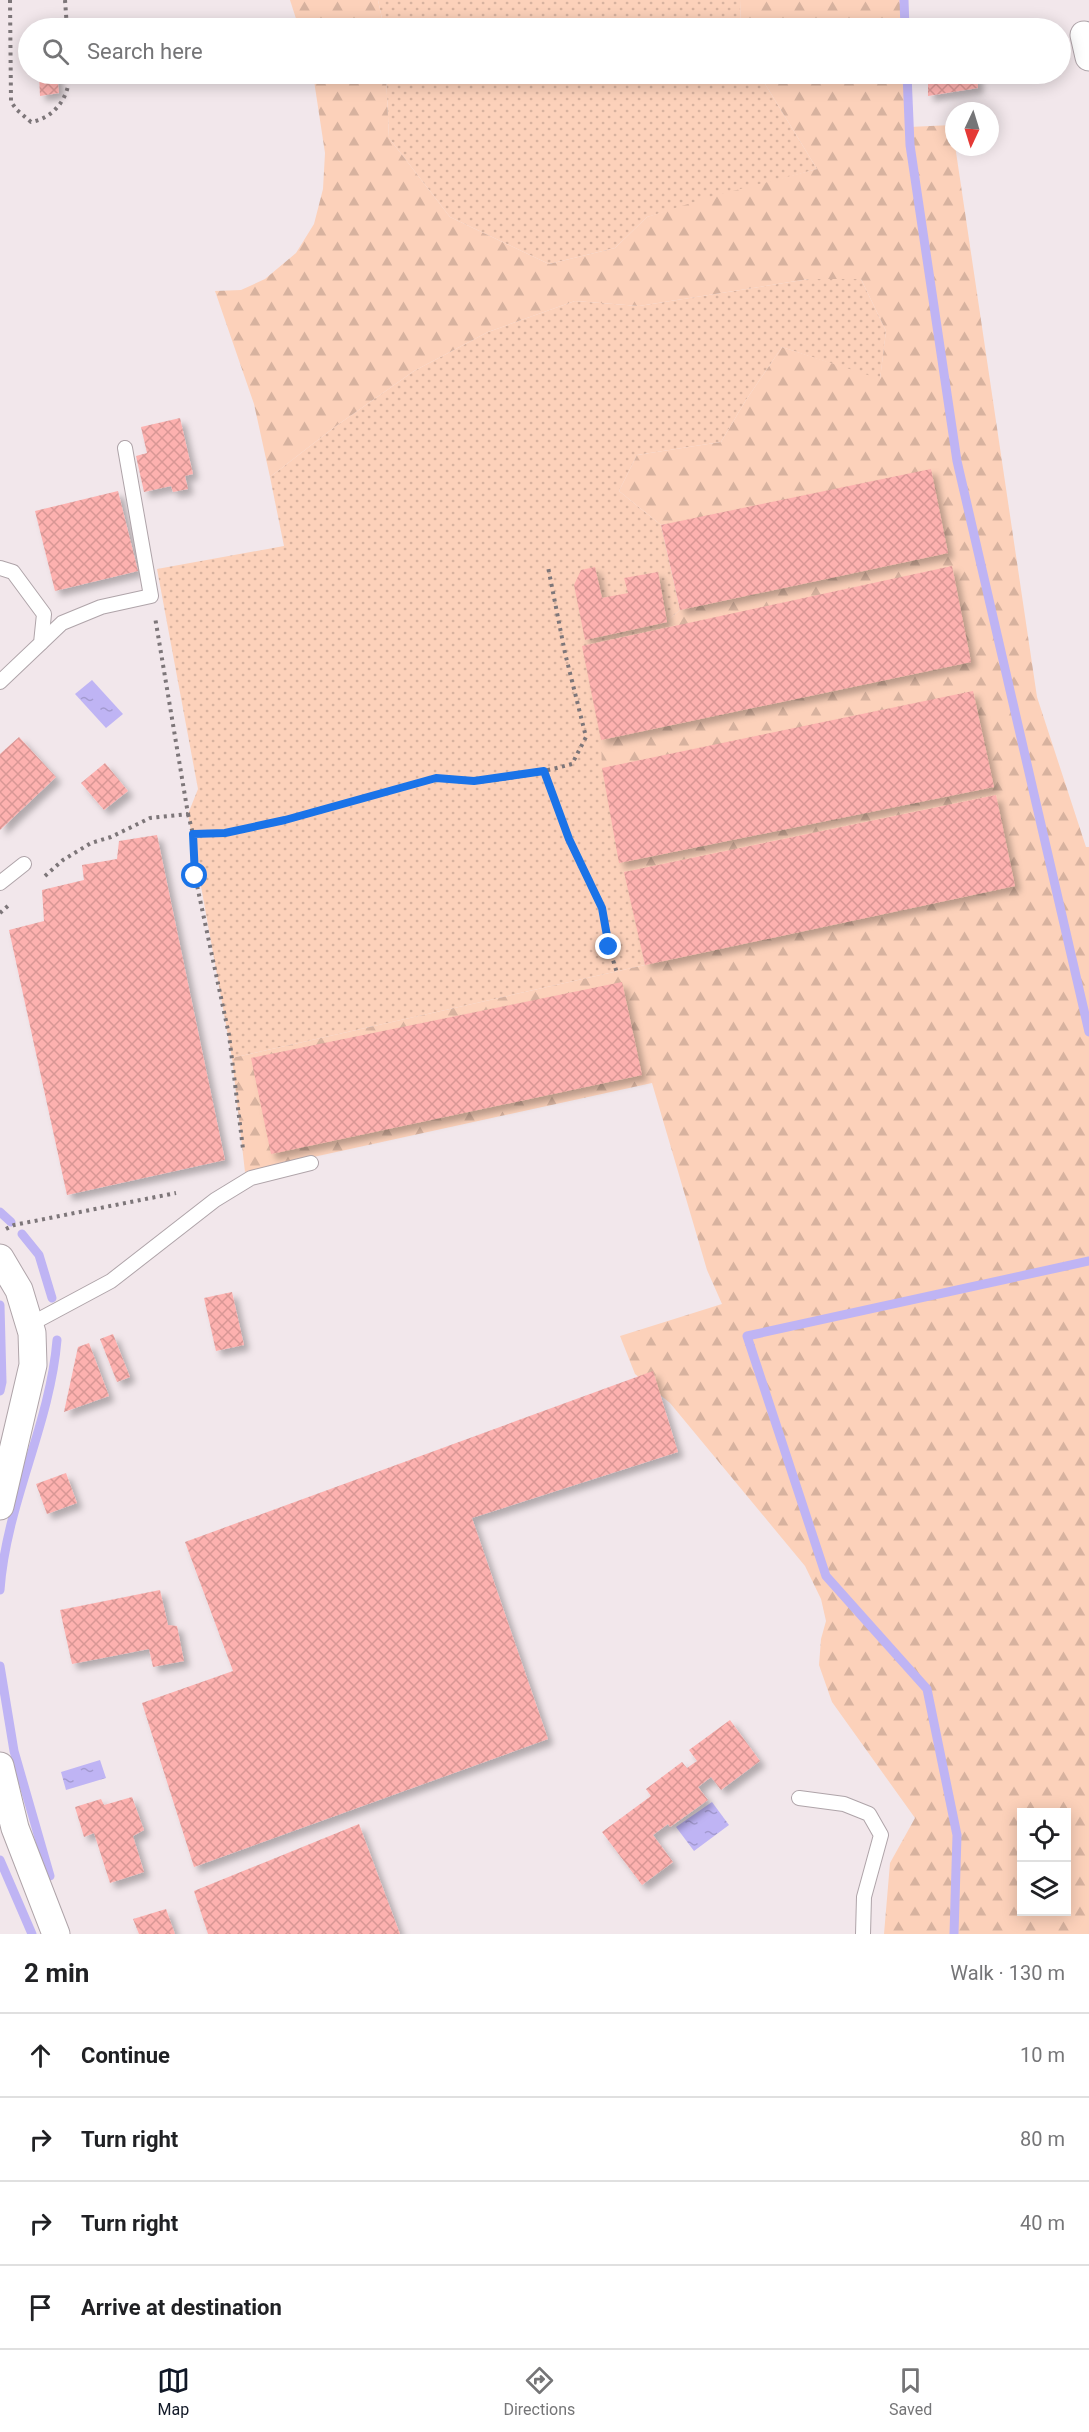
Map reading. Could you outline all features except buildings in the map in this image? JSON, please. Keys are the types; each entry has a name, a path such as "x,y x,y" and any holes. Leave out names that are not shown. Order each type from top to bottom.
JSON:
{"street":[{"path":"0,1258 19,1290 29,1325 33,1365 0,1506"},
{"path":"0,1766 15,1828 56,1934"}],"lane":[{"path":"0,682 62,623 100,607 151,596 125,448"},
{"path":"0,568 13,572 44,615 40,643"},
{"path":"0,883 24,864"},
{"path":"29,1325 111,1281 215,1200 251,1178 311,1163"},
{"path":"799,1798 844,1804 869,1814 881,1835 864,1897 863,1934"}],"path":[{"path":"10,0 11,102 16,110 31,122 44,120 65,100 67,84"},
{"path":"65,0 66,18"},
{"path":"193,834 225,833 285,820 436,778 474,781 544,771 572,764 586,737 565,652 548,567"},
{"path":"151,596 193,834 195,876 229,1035 243,1149"},
{"path":"544,771 569,839 602,908 616,973"},
{"path":"41,879 91,843 111,837 150,818 188,814"},
{"path":"0,913 18,898"},
{"path":"0,1232 14,1225 176,1193"}],"green space":[{"path":"290,0 378,0 382,18 296,18"},
{"path":"378,0 740,0 741,18 382,18"},
{"path":"740,0 904,0 905,18 741,18"},
{"path":"315,84 386,84 389,138 450,217 549,264 615,248 647,217 710,197 817,169 765,84 907,84 909,127 945,125 945,156 957,156 1037,697 1086,847 1089,847 1089,1934 884,1934 890,1863 915,1818 832,1702 819,1665 821,1639 826,1621 821,1599 805,1566 670,1403 635,1374 620,1336 722,1304 707,1270 652,1083 245,1172 232,1058 645,965 602,768 601,740 606,672 680,610 669,524 661,525 619,491 637,455 721,442 782,347 880,379 886,331 861,279 809,279 639,306 575,301 488,332 414,371 336,426 270,477 254,404 215,291 241,290 265,279 296,253 314,224 323,189 325,153"},
{"path":"386,84 765,84 817,169 647,217 615,248 549,264 450,217 389,138"},
{"path":"809,279 861,279 886,331 880,380 782,347 721,442 637,455 619,491 661,525 680,610 606,673 601,740 645,965 232,1058 188,814 198,789 157,569 284,546 270,477 336,426 414,371 488,332 575,301 639,306"}],"water":[{"path":"92,680 123,714 106,728 75,694"},
{"path":"100,1760 106,1778 66,1790 61,1772"},
{"path":"712,1802 729,1825 694,1851 676,1827"}],"waterway":[{"path":"904,0 905,18"},
{"path":"907,84 910,145 957,461 1089,1032"},
{"path":"0,1212 11,1222"},
{"path":"22,1234 39,1255 52,1298"},
{"path":"954,1934 957,1835 927,1689 826,1576 747,1336 1089,1261"},
{"path":"0,1305 2,1382 0,1391"},
{"path":"0,1590 10,1527 46,1403 57,1340"},
{"path":"0,1666 14,1751 50,1876"},
{"path":"0,1860 32,1934"}],"route":[{"path":"195,876 193,834 225,833 285,820 436,778 474,781 544,771 569,839 602,908 609,947"}]}
